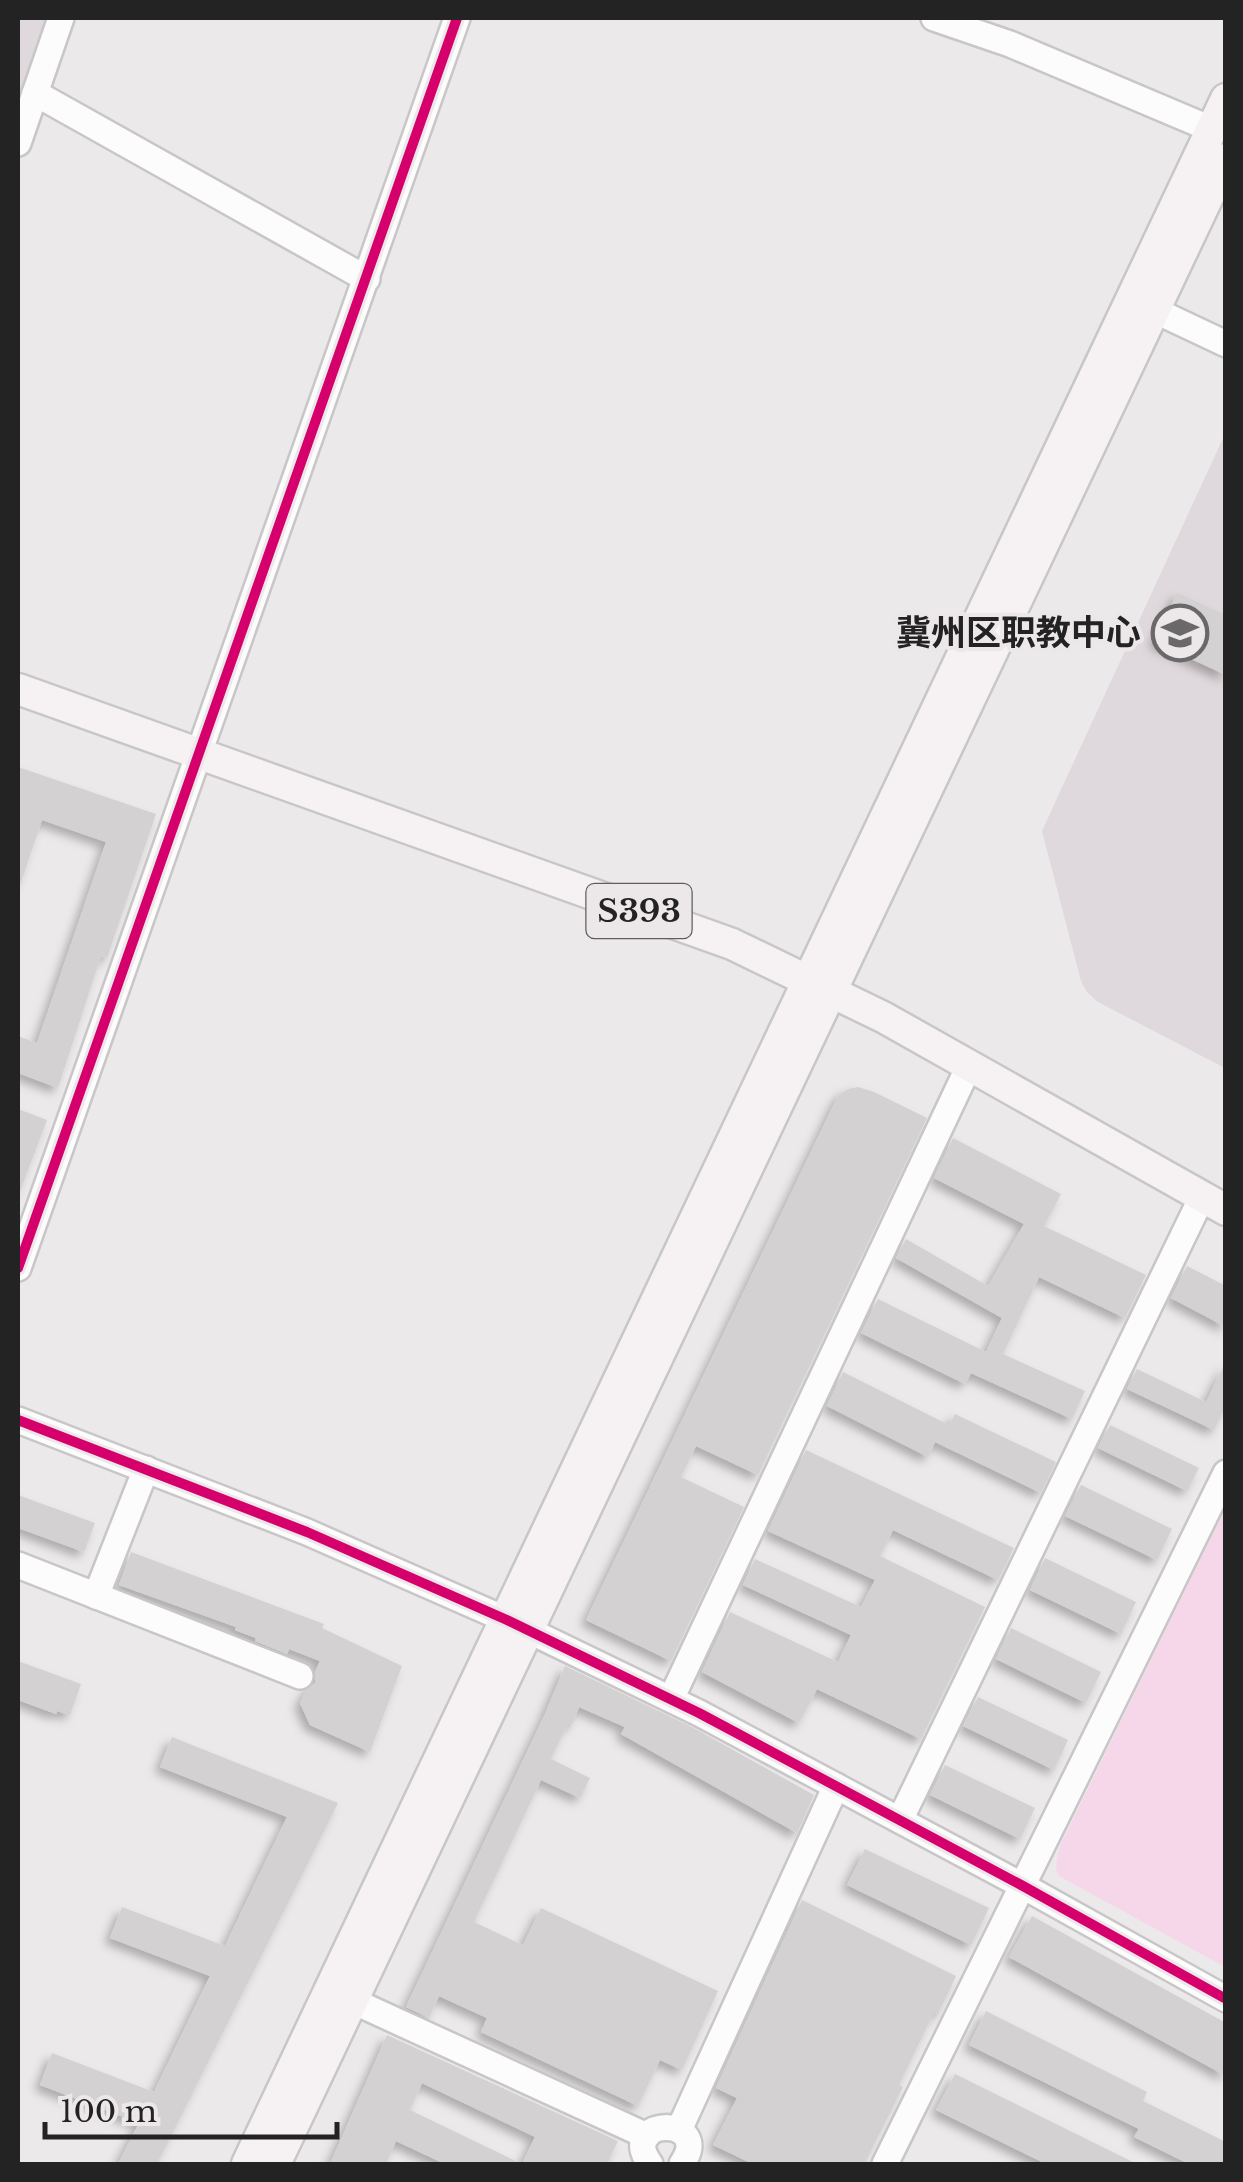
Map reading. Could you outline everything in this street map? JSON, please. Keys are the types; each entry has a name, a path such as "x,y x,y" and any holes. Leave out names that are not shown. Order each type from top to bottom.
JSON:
{"main road":[{"path":"247,2164 518,1626 821,985 1226,99"},
{"path":"821,985 1226,158"},
{"name":"S393","path":"18,690 732,944 821,985 1214,1204"},
{"path":"275,2164 353,2001 518,1626"}],"street":[{"path":"18,143 61,18"},
{"path":"18,1268 457,18"},
{"path":"934,18 1010,44 1211,129"},
{"path":"35,93 367,279"},
{"path":"1154,310 1226,344"},
{"path":"671,1699 969,1066"},
{"path":"900,1820 1214,1204"},
{"path":"18,1420 308,1532 671,1699 1226,1999"},
{"path":"96,1596 146,1470"},
{"path":"885,2164 1226,1472"},
{"path":"18,1565 300,1676"},
{"path":"679,2130 836,1786"},
{"path":"353,2001 647,2136"},
{"path":"650,2164 644,2157 647,2136 655,2128 666,2126 684,2136 689,2146 686,2163"}],"shaded area":[{"path":"18,18 47,18 18,103"},
{"name":"冀州区职教中心","path":"1225,434 1225,1068 1098,1002 1087,992 1042,831"},
{"path":"1225,1509 1225,1967 1059,1876 1056,1865 1060,1846"}],"building":[{"path":"1177,593 1226,615 1226,675 1154,642"},
{"path":"18,767 156,814 107,958 101,956 58,1088 18,1073 18,1036 37,1043 106,842 42,820 18,884"},
{"path":"858,1087 927,1118 758,1475 696,1446 681,1477 744,1507 671,1661 586,1620 834,1104 839,1095"},
{"path":"18,1109 47,1120 19,1194 18,1194"},
{"path":"953,1138 1061,1194 1044,1226 1146,1275 1125,1318 1039,1277 1003,1354 1085,1391 1072,1419 971,1373 965,1384 861,1333 878,1299 986,1352 1002,1318 896,1258 906,1239 988,1286 1024,1224 934,1178"},
{"path":"1187,1266 1226,1286 1226,1327 1171,1298"},
{"path":"1226,1362 1226,1406 1214,1430 1127,1389 1137,1369 1206,1402"},
{"path":"843,1372 949,1425 955,1414 1056,1462 1041,1493 935,1442 928,1457 827,1406"},
{"path":"1110,1425 1199,1468 1187,1491 1098,1448"},
{"path":"806,1450 1014,1548 998,1580 893,1530 880,1556 985,1607 921,1739 817,1689 799,1723 702,1672 730,1612 838,1662 851,1635 743,1585 755,1559 861,1607 875,1580 768,1531"},
{"path":"1081,1485 1172,1529 1157,1560 1065,1516"},
{"path":"18,1495 95,1523 84,1552 18,1528"},
{"path":"131,1552 324,1624 322,1628 402,1666 370,1752 310,1725 300,1703 315,1683 320,1661 289,1649 287,1654 255,1641 256,1638 235,1630 236,1627 119,1585"},
{"path":"1045,1558 1136,1602 1121,1634 1030,1590"},
{"path":"1011,1628 1101,1672 1086,1703 996,1659"},
{"path":"18,1661 81,1684 70,1715 18,1700"},
{"path":"565,1666 692,1727 814,1795 797,1833 621,1734 625,1727 579,1707 572,1725 568,1723 551,1759 590,1778 580,1798 541,1780 474,1922 523,1945 541,1908 718,1991 682,2070 660,2060 638,2106 481,2032 487,2018 439,1996 429,2018 406,2007"},
{"path":"978,1697 1068,1740 1054,1770 963,1726"},
{"path":"172,1737 338,1803 157,2164 118,2164 139,2123 40,2085 52,2053 154,2092 210,1976 110,1938 122,1907 225,1946 287,1817 160,1767"},
{"path":"945,1765 1035,1808 1020,1839 930,1795"},
{"path":"865,1849 989,1908 971,1945 847,1885"},
{"path":"802,1900 956,1976 938,2014 934,2012 899,2085 903,2087 864,2164 753,2164 713,2145 737,2098 716,2088"},
{"path":"1032,1916 1226,2023 1226,2076 1009,1957"},
{"path":"986,2011 1147,2092 1143,2101 1226,2142 1226,2164 1189,2164 1134,2137 1139,2129 969,2045"},
{"path":"387,2035 618,2141 607,2164 522,2164 445,2164 396,2141 386,2164 330,2164","holes":["422,2083 535,2137 522,2164 410,2110"]},
{"path":"955,2074 1137,2164 1046,2164 936,2110"}],"cycle path":[{"path":"18,1268 457,18"},
{"path":"18,1420 307,1532 507,1620 699,1713 1226,1999"}],"place":[{"name":"冀州区职教中心","path":"1180,633"}]}
